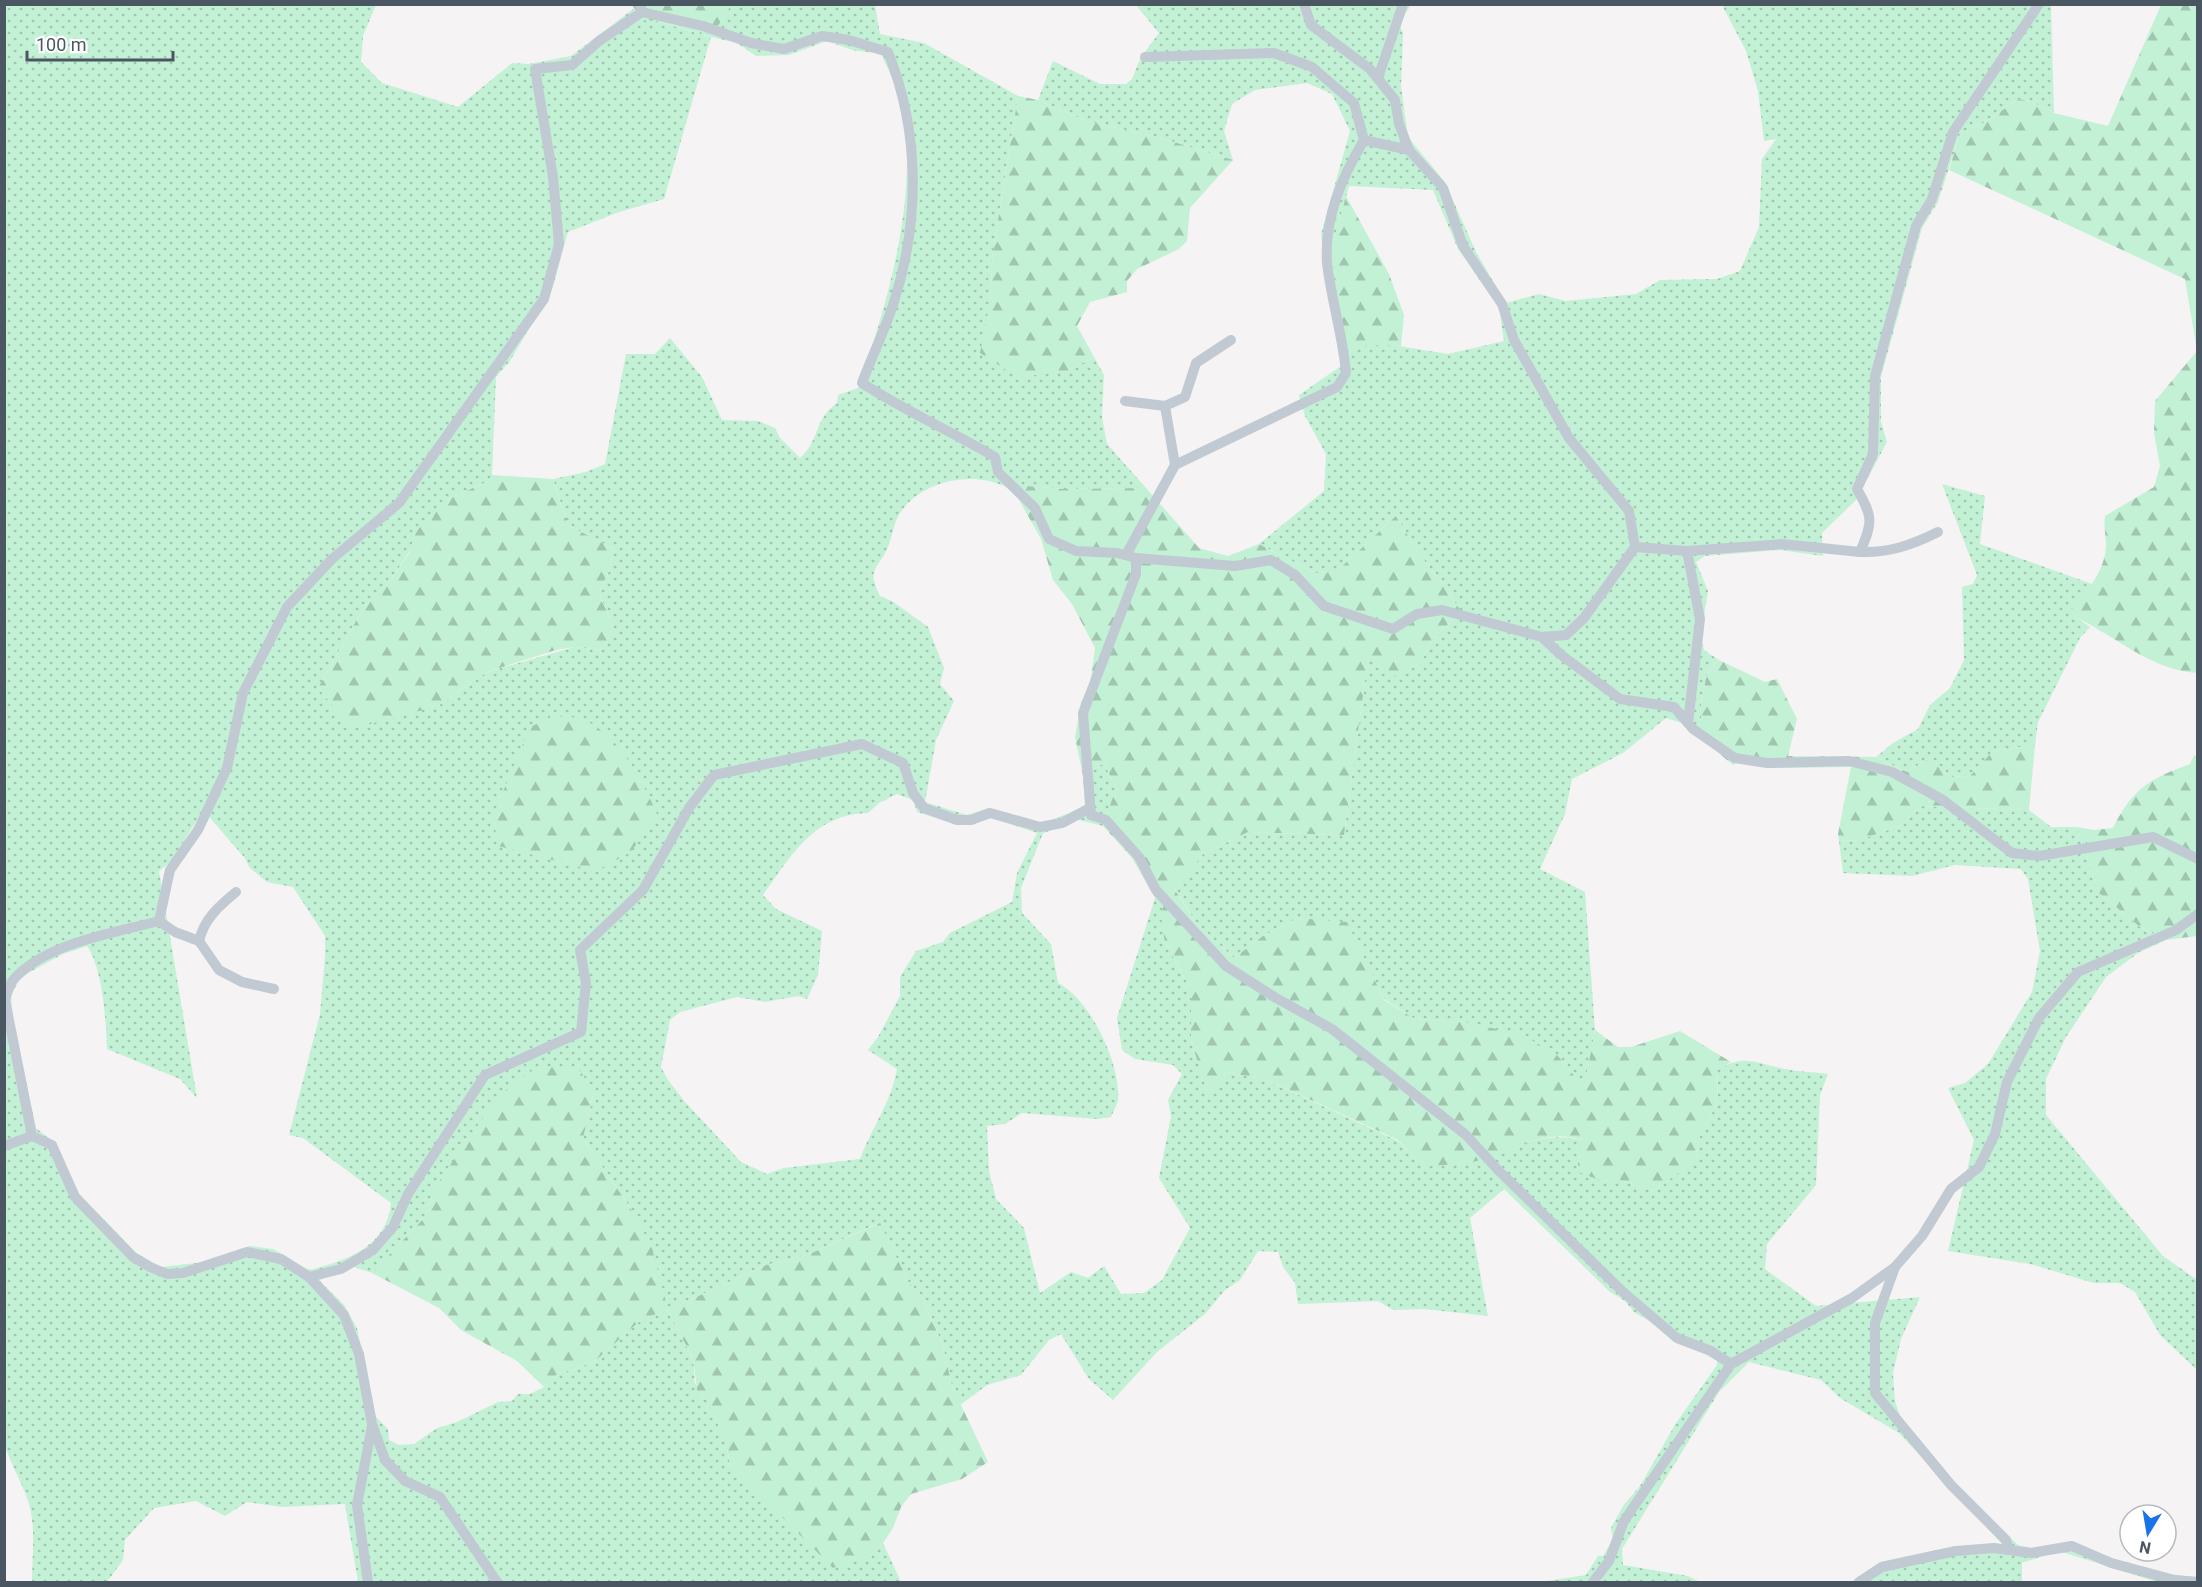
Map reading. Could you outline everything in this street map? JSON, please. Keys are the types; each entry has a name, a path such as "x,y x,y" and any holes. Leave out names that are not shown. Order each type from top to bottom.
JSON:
{"street":[{"path":"159,921 170,870 198,830 227,768 243,693 286,607 332,559 399,503 544,299 559,244 553,177 535,69 572,65 641,8 751,43 784,49 822,36 849,40 888,52 902,88 913,147 913,211 894,302 862,383 902,409 957,434 995,457 998,472 1035,508 1049,539 1076,551 1235,566 1270,560 1294,575 1324,606 1393,629 1417,614 1442,610 1542,637 1566,634 1584,618 1635,547 1629,511 1569,438 1514,340 1502,304 1463,246 1443,188 1409,150 1399,124 1395,99 1370,69 1311,25 1304,4"},
{"path":"1378,78 1402,4"},
{"path":"1860,552 1871,526 1869,509 1857,489 1873,454 1875,376 1916,226 1932,199 1953,132 2039,4"},
{"path":"1145,57 1274,53 1312,67 1354,103 1364,140 1349,165 1332,206 1327,261 1346,373 1338,387 1175,465"},
{"path":"1364,140 1409,150"},
{"path":"1125,401 1165,406 1185,397 1196,363 1231,340"},
{"path":"1165,406 1175,465 1131,556 1136,574 1083,713 1091,815 1106,820 1139,857 1156,890 1227,966 1276,998 1332,1029 1466,1136 1614,1283 1677,1338 1711,1351 1731,1364"},
{"path":"1635,547 1687,551 1782,544 1882,553 1914,544 1938,532"},
{"path":"1687,551 1700,619 1688,723"},
{"path":"1542,637 1560,654 1620,699 1674,707 1688,723 1735,758 1767,763 1849,760 1892,772 1943,800 2012,853 2039,856 2153,837 2198,859"},
{"path":"309,1277 341,1269 373,1250 393,1227 408,1194 485,1076 581,1032 586,983 580,950 643,890 689,808 714,775 861,744 903,763 913,793 924,808 957,820 972,820 990,813 1040,827 1062,823 1090,808"},
{"path":"199,941 202,928 210,917 236,892"},
{"path":"1593,1582 1609,1561 1624,1521 1731,1364 1852,1298 1895,1268 1922,1236 1951,1189 1980,1167 1995,1134 2007,1082 2039,1018 2078,972 2176,930 2198,914"},
{"path":"32,1136 4,1000 12,980 39,959 89,939 159,921 175,932 199,941 219,970 242,981 274,989"},
{"path":"4,1146 32,1136 52,1145 75,1197 133,1257 150,1267 167,1274 183,1273 247,1252 281,1259 309,1277 344,1315 359,1354 372,1424 385,1460 405,1481 440,1497 497,1582"},
{"path":"1895,1268 1875,1323 1875,1393 1951,1485 2006,1540 2009,1550"},
{"path":"368,1582 357,1505 372,1424"},
{"path":"1859,1582 1882,1567 1956,1551 2009,1550 2031,1553 2072,1546 2111,1563 2174,1580 2198,1582"}],"green space":[{"path":"4,5 376,5 363,36 361,62 382,83 458,107 512,63 529,64 571,56 633,9 642,20 657,21 710,37 731,5 875,5 880,34 924,43 1018,96 993,251 990,302 1065,372 1094,357 1104,375 1102,417 1107,444 1146,488 1063,489 1027,486 1018,498 1006,487 991,481 961,479 947,482 920,493 900,513 888,547 874,574 880,596 892,601 928,627 944,668 940,684 954,701 936,740 925,802 967,815 989,808 1043,823 1085,807 1083,776 1104,763 1116,788 1103,826 1075,819 1066,826 1043,833 1021,888 1022,913 1051,944 1058,983 1070,991 1092,1018 1109,1051 1118,1085 1118,1100 1111,1117 1098,1119 1022,1113 1005,1124 987,1126 989,1171 996,1199 1024,1228 1040,1293 1071,1272 1088,1278 1104,1266 1121,1294 1144,1293 1162,1280 1190,1228 1159,1178 1171,1116 1168,1100 1182,1074 1173,1065 1135,1059 1122,1050 1117,1018 1155,898 1166,900 1165,943 1191,989 1191,1041 1209,1095 1226,1072 1267,1080 1398,1141 1424,1166 1473,1162 1546,1138 1571,1138 1586,1141 1602,1181 1617,1179 1654,1191 1696,1159 1700,1135 1718,1102 1717,1070 1736,1062 1751,1061 1790,1070 1828,1074 1820,1095 1816,1185 1767,1244 1765,1269 1816,1306 1920,1297 1901,1339 1893,1373 1895,1401 1902,1422 1958,1487 2018,1545 2031,1548 2072,1541 2118,1560 2118,1563 2131,1563 2175,1575 2197,1577 2197,1582 2157,1582 2059,1551 2022,1563 2022,1582 1851,1582 1880,1562 1955,1546 2003,1545 1899,1433 1840,1398 1821,1380 1749,1362 1719,1392 1622,1549 1623,1565 1688,1576 1700,1582 1540,1582 1586,1575 1598,1556 1603,1556 1613,1539 1611,1528 1623,1506 1640,1486 1676,1423 1717,1365 1717,1361 1634,1312 1625,1301 1610,1292 1504,1189 1470,1218 1488,1316 1424,1309 1393,1310 1378,1301 1298,1304 1295,1283 1283,1267 1278,1252 1258,1251 1240,1280 1225,1290 1205,1314 1157,1352 1113,1400 1089,1379 1061,1334 1049,1340 1021,1375 987,1385 960,1405 952,1386 943,1346 922,1296 909,1283 879,1223 807,1255 766,1265 668,1310 693,1359 695,1383 707,1399 726,1443 730,1465 844,1562 870,1555 883,1543 901,1582 358,1582 345,1504 282,1507 247,1502 225,1516 196,1501 154,1508 125,1540 123,1560 107,1582 32,1582 32,1516 26,1495 4,1443","holes":["711,37 737,43 756,56 789,55 827,41 852,50 881,54 894,82 905,127 907,165 905,203 891,281 858,388 838,395 837,403 824,416 811,444 800,458 780,438 775,428 758,421 722,420 702,377 670,338 655,354 626,354 605,464 586,472 553,479 568,525 614,549 609,571 599,592 613,627 603,650 574,647 487,672 438,706 318,688 364,607 390,581 443,501 489,481 492,475 496,377 510,361 552,290 568,232 619,212 664,199","897,794 913,800 917,812 952,823 989,817 1037,833 1017,873 1012,902 950,933 943,942 916,951 900,977 900,996 878,1037 868,1050 897,1069 886,1104 860,1159 784,1168 767,1174 741,1162 685,1102 668,1080 661,1067 670,1020 680,1012 737,997 765,1002 798,996 807,999 818,975 822,931 776,909 763,895 794,852 818,829 849,815 868,813 879,803","203,810 244,857 250,868 267,882 293,887 325,936 320,1014 289,1135 303,1138 391,1203 382,1231 362,1250 337,1262 309,1270 273,1249 250,1246 205,1262 161,1267 135,1252 80,1195 55,1143 36,1128 13,1019 11,995 21,977 63,954 87,946 100,981 107,1049 180,1079 197,1098 159,871 172,861","594,1092 583,1138 633,1212 668,1310 642,1319 594,1362 556,1375 544,1387 530,1394 518,1394 512,1401 498,1402 457,1422 437,1428 414,1444 399,1445 389,1440 388,1429 376,1417 357,1328 344,1305 319,1280 354,1267 372,1273 425,1217 435,1187 466,1143"]},
{"path":"632,5 731,5 711,37 657,21 642,20"},
{"path":"1136,5 1411,5 1399,23 1403,34 1401,86 1408,137 1445,182 1476,252 1506,303 1539,294 1566,301 1636,294 1660,280 1717,279 1740,271 1759,227 1762,159 1776,139 1764,141 1758,91 1746,51 1722,5 2051,5 2054,113 2032,102 2019,99 1985,122 1960,134 1938,202 1922,228 1881,377 1881,422 1887,442 1856,500 1822,533 1823,556 1779,550 1705,556 1696,562 1708,591 1701,635 1704,650 1719,660 1707,673 1701,704 1701,738 1682,723 1666,718 1623,753 1572,779 1565,814 1540,869 1585,892 1595,1030 1584,1089 1558,1056 1465,1022 1415,1019 1384,999 1367,967 1298,918 1263,936 1234,958 1197,924 1175,889 1203,854 1248,832 1344,835 1368,658 1395,675 1421,663 1432,639 1462,612 1416,549 1396,516 1336,572 1315,573 1259,544 1324,491 1326,454 1305,416 1299,395 1341,366 1325,276 1321,234 1350,131 1332,94 1307,83 1255,90 1232,104 1224,131 1233,160 1164,139 1087,121 1038,100 1053,61 1100,84 1126,84 1132,79 1141,57 1159,33","holes":["1349,186 1433,190 1458,249 1499,308 1504,341 1448,354 1386,344 1366,345 1350,352 1332,248"]},
{"path":"2161,5 2197,5 2197,351 2185,279 1949,170 1960,134 1985,122 2019,99 2032,102 2054,113 2108,126"},
{"path":"1018,96 1038,100 1087,121 1164,139 1233,160 1190,208 1187,241 1179,249 1137,269 1127,281 1127,292 1090,302 1077,326 1094,357 1065,372 1017,377 980,353 990,302 993,251"},
{"path":"1346,196 1389,274 1404,315 1401,346 1367,345 1350,352 1340,319 1332,248"},
{"path":"2197,351 2197,673 2162,665 2146,658 2068,614 2100,571 2106,550 2105,516 2154,487 2160,466 2154,433 2155,401"},
{"path":"492,475 553,479 568,525 614,549 609,571 599,592 613,627 603,650 574,647 556,650 487,672 438,706 351,729 318,688 364,607 390,581 410,552 414,534 443,501 489,481"},
{"path":"1942,484 1985,496 1980,544 2092,584 2083,596 2076,617 2090,627 2080,638 2038,722 2035,745 1993,751 1970,776 1950,777 1931,757 1907,772 1876,757 1893,743 1918,729 1930,705 1950,688 1964,660 1962,587 1973,584 1977,575"},
{"path":"1027,486 1063,489 1146,488 1199,548 1228,556 1259,544 1315,573 1336,572 1396,516 1416,549 1462,612 1432,639 1421,663 1395,676 1368,659 1344,835 1248,832 1203,854 1175,890 1197,924 1234,958 1263,936 1298,918 1347,922 1384,1000 1415,1019 1465,1022 1523,1035 1558,1056 1584,1088 1595,1030 1618,1047 1631,1047 1680,1031 1731,1062 1717,1070 1718,1102 1700,1135 1696,1159 1654,1191 1617,1179 1602,1181 1578,1172 1578,1151 1586,1141 1572,1138 1536,1140 1480,1160 1424,1167 1398,1140 1267,1080 1226,1072 1209,1096 1191,1041 1191,989 1165,943 1161,915 1165,901 1155,898 1132,858 1103,826 1116,788 1104,763 1083,776 1075,737 1081,702 1090,684 1095,648 1072,604 1053,580 1041,539 1018,498"},
{"path":"1719,660 1765,682 1777,679 1797,719 1788,756 1876,757 1907,772 1931,757 1950,777 1970,776 1993,751 2035,745 2029,810 1920,806 1900,826 1859,840 1839,841 1838,834 1851,767 1771,768 1738,761 1733,765 1701,738 1701,704 1707,673"},
{"path":"553,716 585,720 609,738 637,773 657,814 631,852 596,871 498,846 493,816 530,727"},
{"path":"2194,755 2197,757 2197,936 2166,940 2140,927 2099,893 2077,827 2094,830 2113,828 2135,794 2153,780 2190,764"},
{"path":"1920,806 2029,810 2051,827 2077,827 2099,893 2140,927 2166,940 2138,953 2106,977 2066,1037 2046,1079 2046,1115 2163,1256 2197,1280 2197,1370 2160,1335 2135,1292 2120,1283 2094,1283 2030,1264 1948,1251 1974,1140 1948,1088 1965,1083 1988,1064 2032,992 2040,951 2028,879 2021,869 1955,865 1912,876 1843,873 1839,841 1859,840 1900,826"},
{"path":"537,1067 578,1068 594,1092 583,1138 633,1212 652,1248 668,1310 642,1319 594,1362 556,1375 544,1387 517,1361 461,1330 439,1308 372,1273 425,1217 435,1187 498,1096"},
{"path":"880,1223 909,1283 922,1296 943,1346 952,1386 988,1462 962,1479 911,1494 901,1507 893,1528 883,1543 870,1555 833,1568 730,1465 726,1443 707,1400 698,1396 693,1359 668,1310 766,1265 807,1255"}]}
